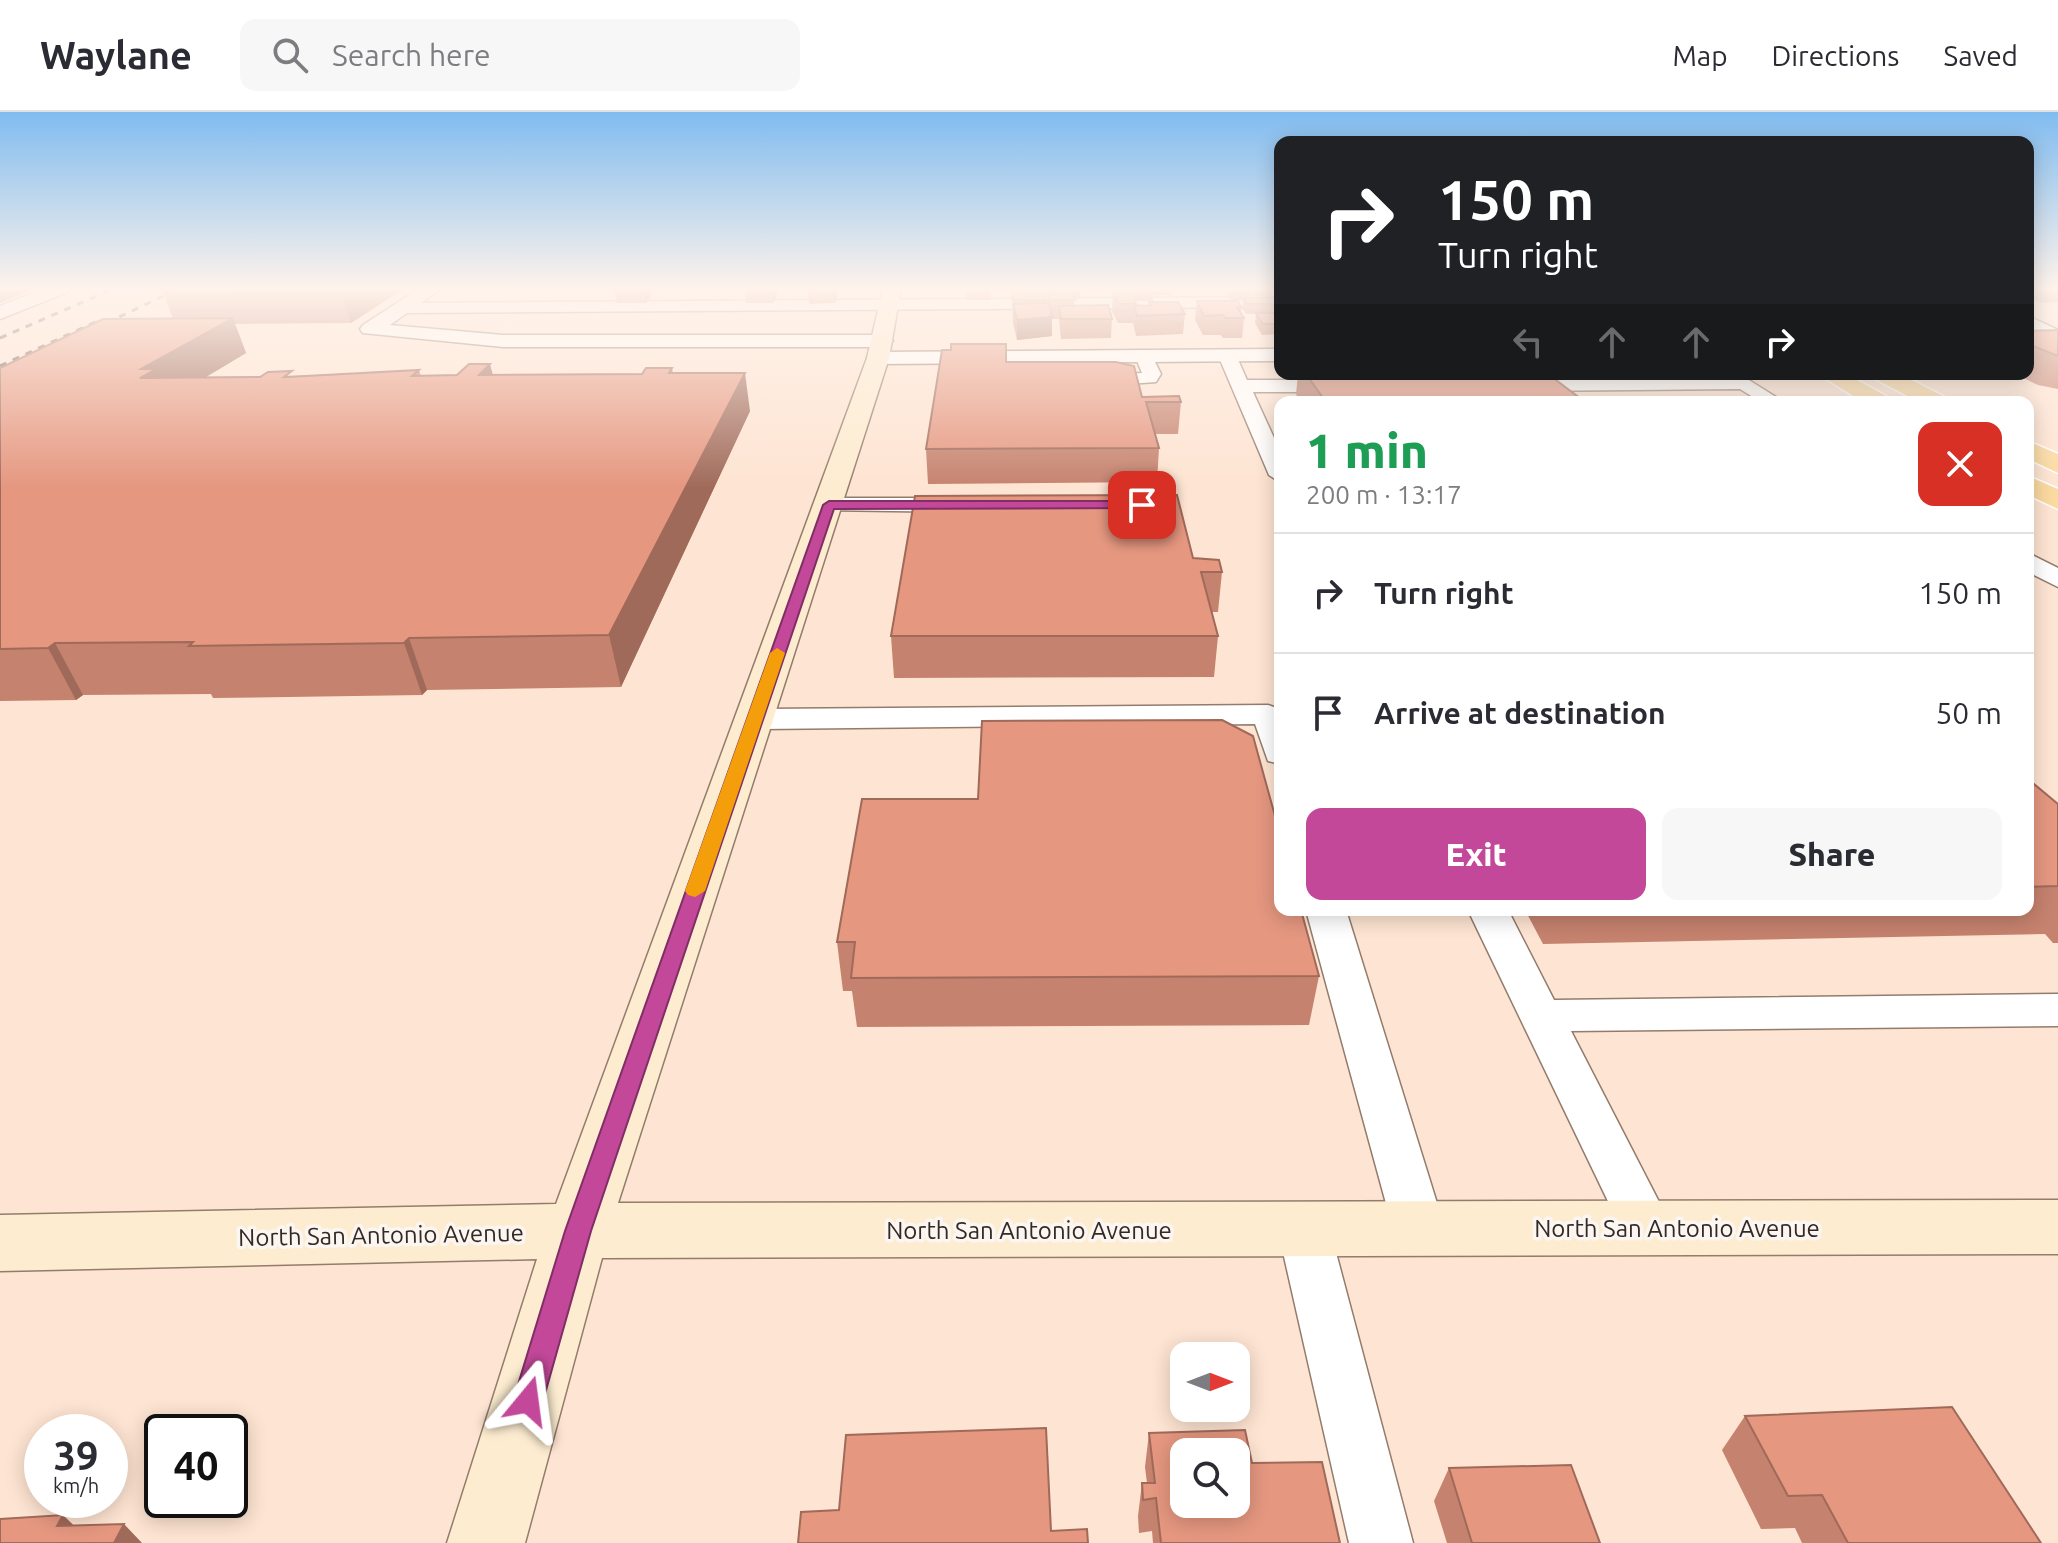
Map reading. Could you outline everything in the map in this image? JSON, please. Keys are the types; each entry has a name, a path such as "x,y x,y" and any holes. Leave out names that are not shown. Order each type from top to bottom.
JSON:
{"main road":[{"path":"1840,380 1869,396"},
{"path":"1895,380 1925,396"},
{"path":"2034,487 2058,500"}],"street":[{"path":"486,1543 578,1231 878,355"},
{"path":"921,355 1027,367 1144,356 1274,355"},
{"name":"North San Antonio Avenue","path":"0,1243 578,1231 2058,1227"}],"lane":[{"path":"1227,355 1274,461"},
{"path":"1074,381 1135,381 1149,378 1152,374 1144,356"},
{"path":"1502,385 1535,380"},
{"path":"1543,380 1562,396"},
{"path":"1738,380 1764,396"},
{"path":"1241,386 1364,385"},
{"path":"829,505 984,505"},
{"path":"2034,565 2058,579"},
{"path":"754,719 1268,714 1274,734"},
{"path":"1328,916 1419,1229"},
{"path":"1491,916 1647,1229"},
{"path":"1541,1016 2058,1010"},
{"path":"1304,1230 1381,1543"}],"building":[{"path":"28,355 167,355 141,369 156,369 140,378 260,377 268,372 292,371 284,377 419,370 412,376 457,375 469,364 490,364 479,375 642,374 646,368 672,368 669,373 745,373 609,635 409,638 404,643 189,646 193,642 55,643 48,648 0,649 0,368"},
{"path":"941,355 1006,355 1006,362 1116,362 1134,366 1142,397 1179,396 1181,402 1146,402 1159,448 926,449"},
{"path":"1310,380 1556,380 1577,396 1322,396"},
{"path":"1177,495 1193,558 1219,560 1222,572 1201,572 1218,636 891,636 915,496"},
{"path":"1222,720 1253,736 1274,812 1274,916 1303,916 1319,976 851,978 855,942 837,942 862,799 978,799 982,721"},
{"path":"2034,784 2058,804 2058,886 2034,887"},
{"path":"1952,1407 2041,1543 1848,1543 1822,1495 1788,1496 1745,1416"},
{"path":"1046,1428 1051,1531 1087,1529 1088,1543 798,1543 801,1512 839,1510 846,1435"},
{"path":"1245,1430 1247,1438 1170,1438 1170,1518 1250,1518 1250,1454 1252,1463 1322,1462 1340,1543 1161,1543 1156,1498 1143,1500 1142,1483 1155,1483 1149,1433"},
{"path":"1571,1465 1600,1543 1472,1543 1449,1468"},
{"path":"61,1518 57,1526 124,1524 114,1543 0,1543 0,1519"}],"railway":[{"path":"0,366 24,355"}],"slow traffic":[{"path":"695,891 777,653"}],"route":[{"path":"528,1401 578,1231 829,505 1142,505"}]}
